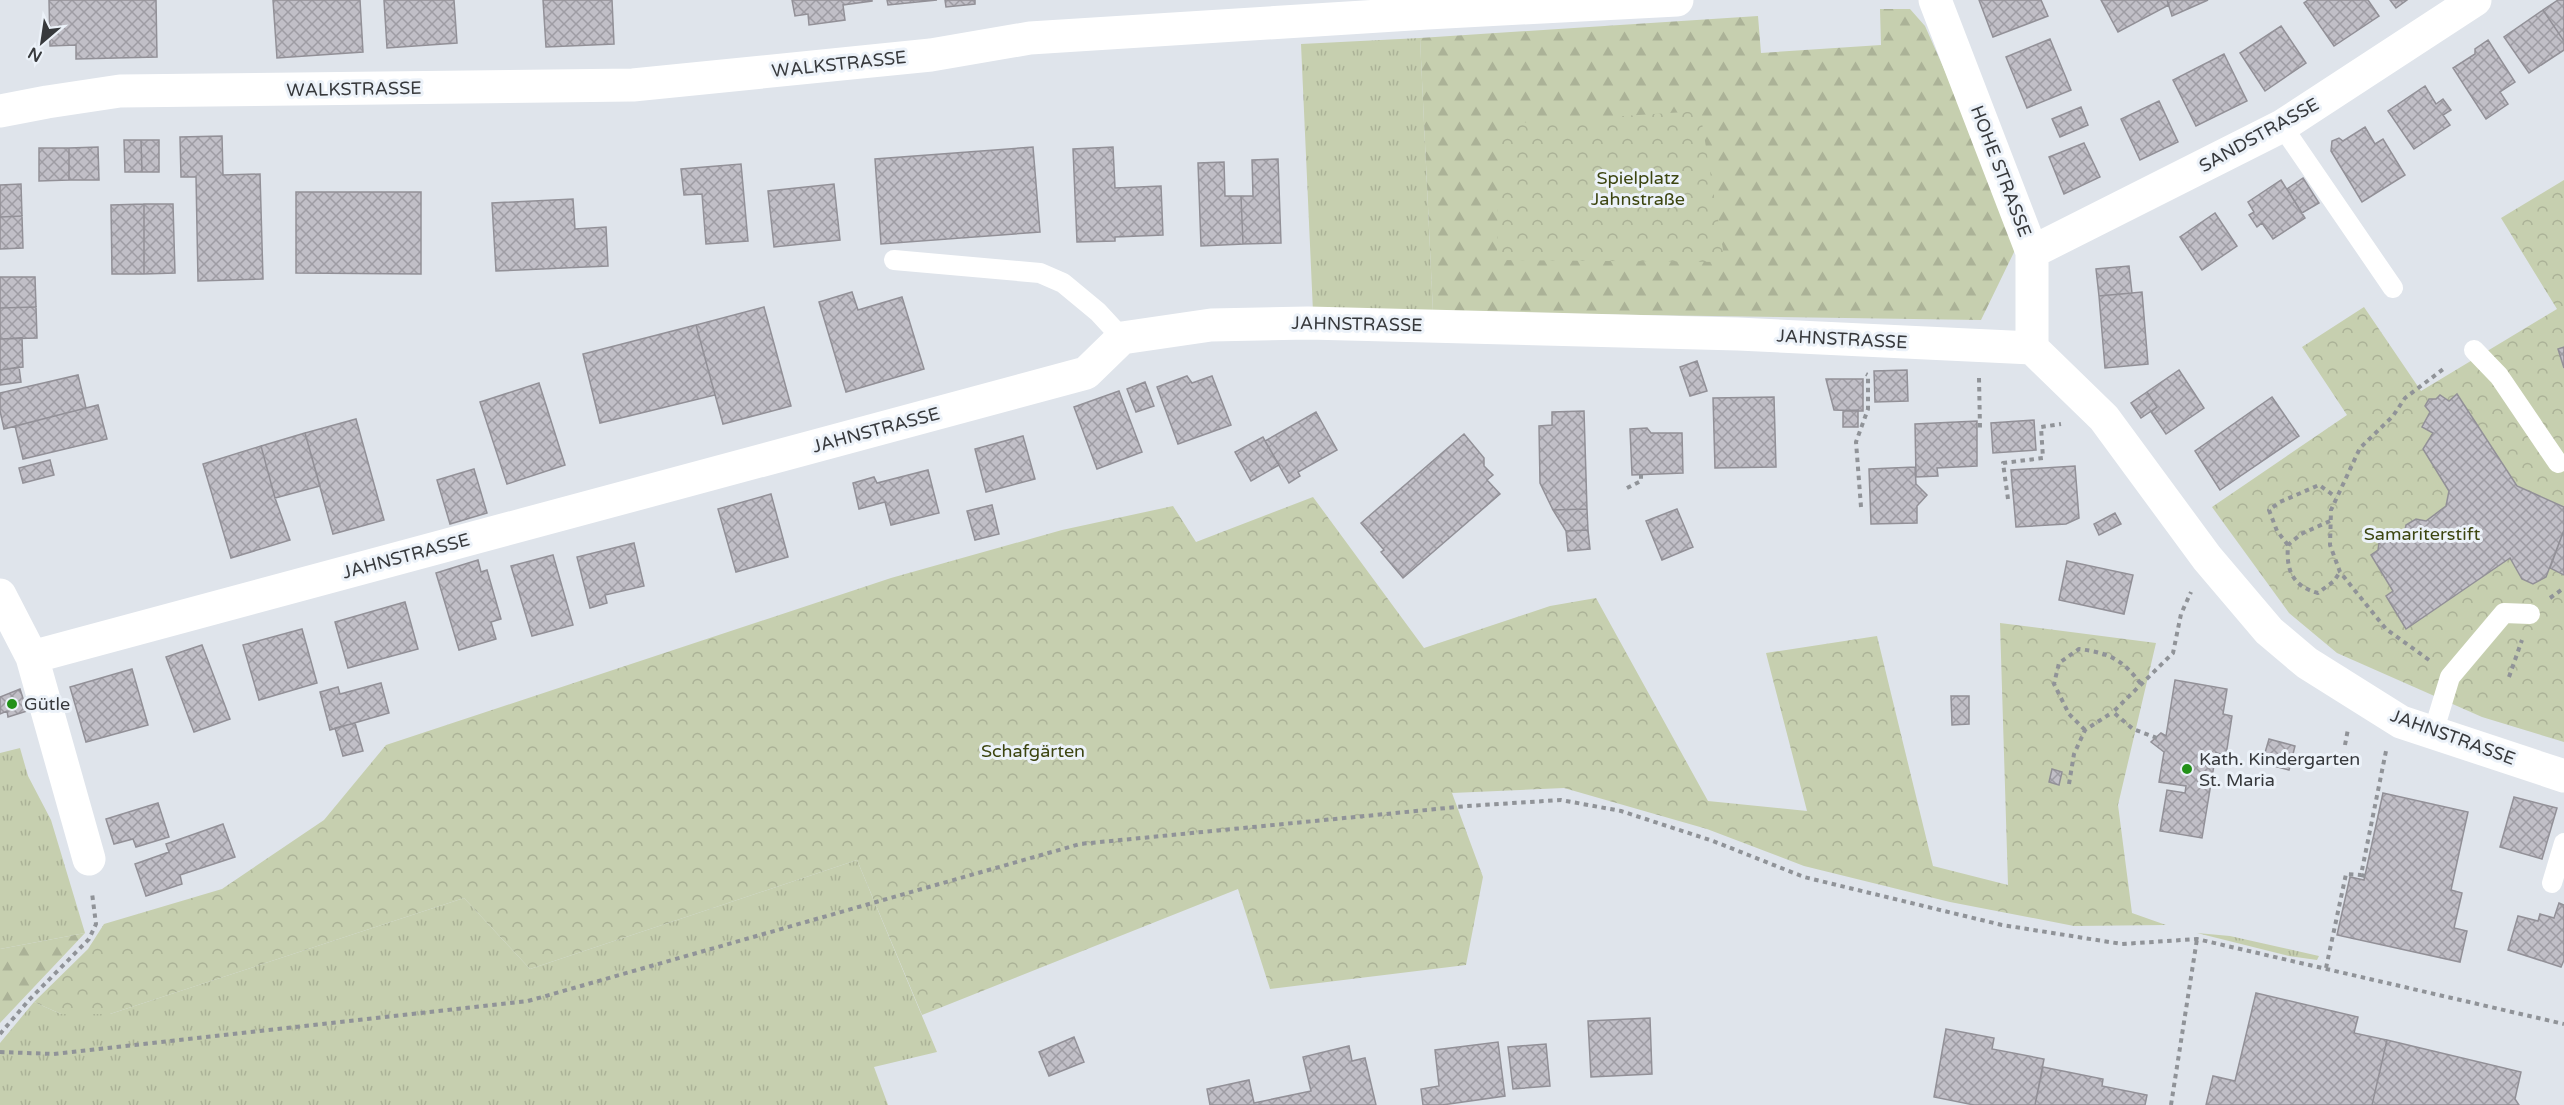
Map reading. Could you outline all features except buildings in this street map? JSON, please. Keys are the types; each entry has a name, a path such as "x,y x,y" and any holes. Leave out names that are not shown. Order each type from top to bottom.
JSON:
{"street":[{"name":"WALKSTRASSE","path":"0,111 120,91 633,85 931,55 1030,38 1677,0"},
{"name":"HOHE STRASSE","path":"1935,0 2032,252 2032,348"},
{"name":"SANDSTRASSE","path":"2032,252 2282,126 2475,0"},
{"name":"JAHNSTRASSE","path":"32,657 1086,373 1122,338 1211,325 1308,322 1738,334 2032,348 2104,418 2207,558 2269,631 2307,663 2392,718 2564,776"},
{"path":"0,595 32,657 89,859"}],"lane":[{"path":"2282,126 2393,288"},
{"path":"894,260 1040,273 1063,283 1098,312 1122,338"},
{"path":"2474,350 2499,376 2558,463"},
{"path":"2433,733 2450,677 2505,613 2530,614"},
{"path":"2552,883 2564,843"}],"path":[{"path":"2446,367 2404,398 2393,416 2360,448 2331,510 2330,545 2340,572 2386,629 2450,677"},
{"path":"1978,368 1980,428"},
{"path":"1861,507 1856,442 1868,409 1868,375 1862,374"},
{"path":"2008,499 2003,463 2043,458 2041,427 2104,418"},
{"path":"1627,488 1641,481 1641,474"},
{"path":"2336,497 2319,485 2280,502 2269,510 2277,531 2288,545 2287,563 2294,578 2305,590 2318,593 2334,581 2340,572"},
{"path":"2288,545 2301,534 2330,521"},
{"path":"2069,784 2074,754 2085,730 2113,712 2173,653 2181,614 2207,558"},
{"path":"2509,677 2530,614"},
{"path":"2085,730 2069,714 2054,684 2059,663 2079,649 2105,652 2129,667 2141,684"},
{"path":"2113,712 2133,729 2157,738"},
{"path":"2326,968 2346,874 2363,876 2392,718"},
{"path":"0,1052 53,1054 528,1001 1080,844 1467,806 1561,800 1621,811 1713,841 1804,877 2002,925 2122,944 2197,939 2564,1024"},
{"path":"0,1034 29,1000 88,939 96,924 89,859"},
{"path":"2171,1105 2197,939"}],"green space":[{"path":"1880,9 1910,9 1925,26 1976,141 2017,246 1981,320 1433,312 1420,38 1758,16 1761,53 1881,45"},
{"path":"1420,38 1433,312 1313,312 1301,44"},
{"name":"Spielplatz Jahnstraße","path":"1700,111 1725,262 1497,260 1499,124"},
{"name":"Samariterstift","path":"2564,180 2564,742 2482,717 2337,653 2289,613 2212,507 2347,415 2302,347 2364,307 2421,391 2557,309 2501,218"},
{"name":"Schafgärten","path":"1313,497 1424,648 1550,606 1596,598 1708,801 1807,811 1766,653 1877,636 1933,866 2008,885 2000,623 2156,643 2118,805 2132,913 2166,925 2074,926 1950,902 1804,866 1707,829 1564,788 1452,793 1483,877 1466,965 1270,989 1238,889 922,1015 857,860 530,969 464,898 110,1014 61,1014 34,1002 88,949 104,924 222,889 324,820 386,745 891,578 1062,530 1173,506 1196,542"},
{"path":"20,748 28,776 51,820 85,933 0,949 0,753"},
{"path":"857,860 937,1052 874,1067 888,1105 0,1105 0,1043 34,1002 61,1014 110,1014 464,898 530,969"},
{"path":"85,933 0,1023 0,949"},
{"path":"2197,933 2230,936 2319,956 2317,960 2289,956"}],"place":[{"name":"Gütle","path":"12,704"},
{"name":"Kath. Kindergarten St. Maria","path":"2187,769"}]}
